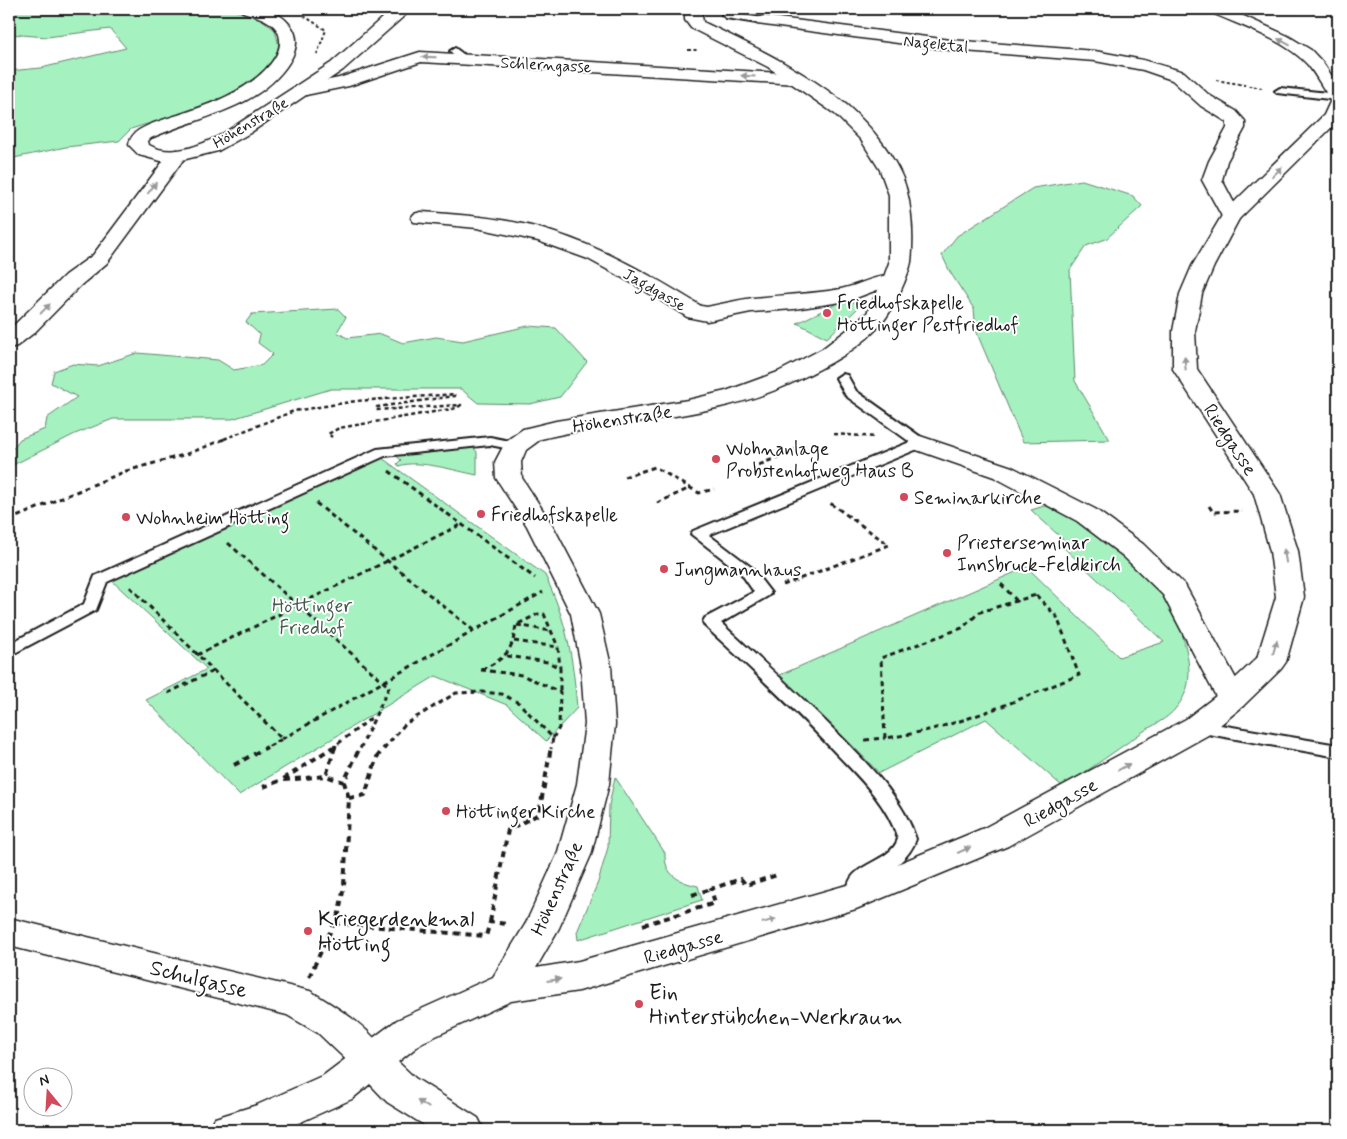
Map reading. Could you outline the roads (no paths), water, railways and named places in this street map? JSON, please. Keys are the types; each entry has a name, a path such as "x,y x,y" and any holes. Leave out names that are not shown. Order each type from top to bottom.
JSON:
{"street":[{"name":"Höhenstraße","path":"249,9 272,18 284,28 289,38 286,53 265,81 243,96 216,108 156,128 139,139 138,145 142,150 153,154 177,156 214,146 346,60 384,22 404,9"},
{"name":"Höhenstraße","path":"506,987 541,928 574,855 584,822 599,743 599,693 590,632 585,614 540,526 509,478 508,462 515,446 532,434 556,428 688,407 733,397 786,378 819,361 855,336 876,316 900,263 899,195 890,170 875,145 848,116 774,63 697,25 693,20 693,9"},
{"path":"1216,9 1301,50 1314,62 1338,100"},
{"name":"Nageletal","path":"760,15 950,45 1086,55 1148,67 1178,76 1200,96 1230,114 1236,120 1236,128 1218,161 1212,180 1231,216"},
{"name":"Schlerngasse","path":"301,91 343,82 411,59 459,55 797,79"},
{"name":"Riedgasse","path":"229,1130 264,1121 338,1087 410,1031 506,987 580,976 856,896 996,837 1197,727 1232,699 1271,662 1290,597 1284,551 1267,494 1185,370 1184,331 1191,294 1202,266 1231,216 1332,117 1338,100"},
{"path":"9,341 27,327 74,280 100,259 177,156"},
{"name":"Jagdgasse","path":"422,218 477,222 544,236 595,255 647,282 695,312 707,314 751,305 794,302 848,294 873,284 893,282"},
{"path":"920,443 1003,472 1086,515 1133,550 1175,591 1232,699"},
{"name":"Schulgasse","path":"9,932 297,1002 331,1022 401,1090 464,1130"}],"lane":[{"path":"1280,91 1338,100"},
{"path":"842,378 851,392 920,443"},
{"path":"9,651 91,607 100,579 382,452 490,441 515,446"},
{"path":"856,896 859,879 903,851 907,838 901,818 838,742 711,622 763,593 746,570 698,534 920,443"},
{"path":"1197,727 1338,752"}],"place":[{"name":"Friedhofskapelle Höttinger Pestfriedhof","path":"827,313"},
{"name":"Wohnanlage Probstenhofweg Haus B","path":"716,459"},
{"name":"Seminarkirche","path":"904,497"},
{"name":"Friedhofskapelle","path":"481,514"},
{"name":"Wohnheim Hötting","path":"126,517"},
{"name":"Priesterseminar Innsbruck-Feldkirch","path":"947,553"},
{"name":"Jungmannhaus","path":"664,569"},
{"name":"Höttinger Kirche","path":"446,811"},
{"name":"Kriegerdenkmal Hötting","path":"308,931"},
{"name":"Ein Hinterstübchen-Werkraum","path":"639,1004"}],"park label":[{"name":"Höttinger Friedhof","path":"312,616"}]}
